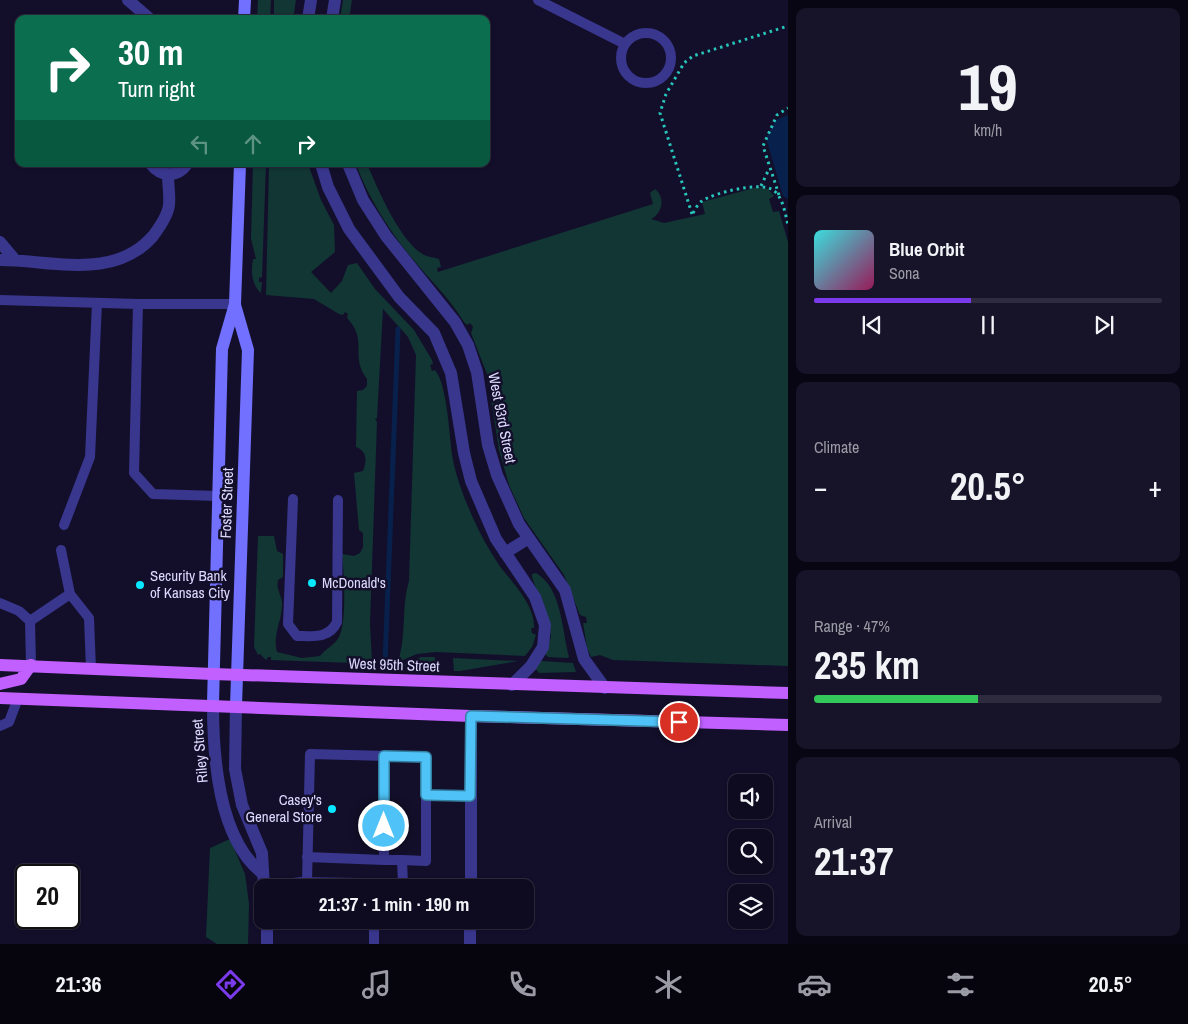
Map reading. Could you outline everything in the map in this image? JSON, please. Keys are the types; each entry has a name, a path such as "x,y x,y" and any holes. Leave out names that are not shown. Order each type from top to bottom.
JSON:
{"main road":[{"name":"West 95th Street","path":"0,665 512,685 788,693"},
{"path":"0,684 21,679 31,665"},
{"path":"0,698 213,704 471,716 788,725"}],"street":[{"path":"128,0 145,15"},
{"path":"244,15 245,0"},
{"path":"309,15 311,0"},
{"path":"333,15 335,0"},
{"path":"154,167 168,175 181,171 184,167"},
{"name":"Foster Street","path":"213,704 222,348 234,304 240,167"},
{"path":"322,167 328,187 349,229 399,297 434,333 451,373 464,453 471,481 496,539 535,597 545,625 543,647 531,666 512,685"},
{"name":"West 93rd Street","path":"349,167 363,200 386,236 455,322 468,345 477,372 488,445 497,475 519,524 565,590 584,659 605,688"},
{"path":"0,260 104,264 134,254 154,233 169,207 168,175"},
{"path":"0,242 15,260"},
{"name":"Foster Street","path":"234,304 248,350 239,675 236,706"},
{"path":"505,553 529,538"},
{"name":"Riley Street","path":"213,704 213,744 223,803 249,863 262,873"},
{"path":"236,706 235,769 242,805 262,853 263,879"},
{"path":"471,716 471,879"},
{"path":"267,929 267,944"},
{"path":"470,929 470,944"}],"lane":[{"path":"538,0 625,44"},
{"path":"645,33 662,39 669,47 671,59 668,71 660,79 650,83 638,82 626,74 621,62 625,44 631,38 645,33"},
{"path":"0,300 138,304 234,304"},
{"path":"64,524 90,457 98,303"},
{"path":"138,304 134,473 153,494 218,496"},
{"path":"293,499 288,624 297,636 322,636 333,630 337,622 338,500"},
{"path":"61,550 70,594 88,618 91,669"},
{"path":"30,621 70,594"},
{"path":"0,603 19,611 30,621 31,665"},
{"path":"0,726 9,722 18,698"},
{"path":"307,857 426,861 426,757 310,754 307,857 307,879"},
{"path":"384,756 384,860"},
{"path":"426,795 470,796"},
{"path":"402,860 403,879"},
{"path":"374,929 374,944"}],"path":[{"path":"779,197 772,189 760,186 733,190 701,201 692,214 660,113 666,94 684,63 693,56 788,26"},
{"path":"788,108 777,115 763,146 788,225"},
{"path":"760,186 770,169"}],"green space":[{"path":"258,0 271,0 270,15 257,15"},
{"path":"274,0 296,0 294,15 274,15"},
{"path":"343,0 352,0 350,15 341,15"},
{"path":"253,167 266,167 262,277 259,278 259,282 262,282 261,293 255,286 252,273 253,259 256,259 251,239"},
{"path":"269,167 309,167 321,200 334,225 335,252 311,272 331,293 342,281 348,265 357,263 375,289 414,330 432,360 433,364 430,365 432,371 435,370 443,388 453,460 464,497 488,548 522,594 531,611 534,628 531,628 532,633 536,635 532,647 525,656 436,652 417,654 398,662 401,652 405,601 409,581 416,355 408,337 383,309 377,418 375,419 377,422 370,624 372,662 358,663 354,660 354,663 271,660 271,657 268,657 266,660 260,654 258,655 254,647 258,536 274,536 277,551 283,554 283,577 278,580 282,609 276,639 277,652 302,658 320,656 335,643 342,630 344,584 342,554 354,556 360,553 363,547 363,533 359,530 354,473 363,471 365,464 364,454 356,447 357,391 363,390 367,386 367,379 359,363 357,334 347,318 348,314 345,312 343,315 339,314 314,299 266,295"},
{"path":"357,167 368,167 397,225 413,246 421,253 439,259 441,267 437,268 438,272 653,204 650,193 655,189 661,197 661,205 658,213 651,219 664,223 705,214 702,202 758,187 768,189 774,196 769,199 773,212 779,211 788,242 788,666 613,660 600,655 591,657 587,648 583,623 587,623 586,617 580,615 564,575 524,518 509,485 499,450 487,374 471,333 473,327 470,323 467,325 464,322 394,235 379,212"},
{"path":"536,573 545,580 556,599 569,657 567,658 548,657 545,654 551,637 532,577 532,574"},
{"path":"421,657 435,657 434,670 405,669 405,664"},
{"path":"453,658 518,661 454,671"},
{"path":"541,661 573,663 576,672 539,673 535,668"},
{"path":"230,839 245,874 249,904 248,944 217,944 206,937 210,848"}],"water":[{"path":"788,115 788,199 783,196 766,138 776,120"}],"waterway":[{"path":"385,663 398,329"}],"place":[{"name":"McDonald's","path":"312,583"},
{"name":"Security Bank of Kansas City","path":"140,585"},
{"name":"Casey's General Store","path":"332,809"}],"route":[{"path":"384,826 384,756 426,757 426,795 470,796 471,716 679,722"}]}
